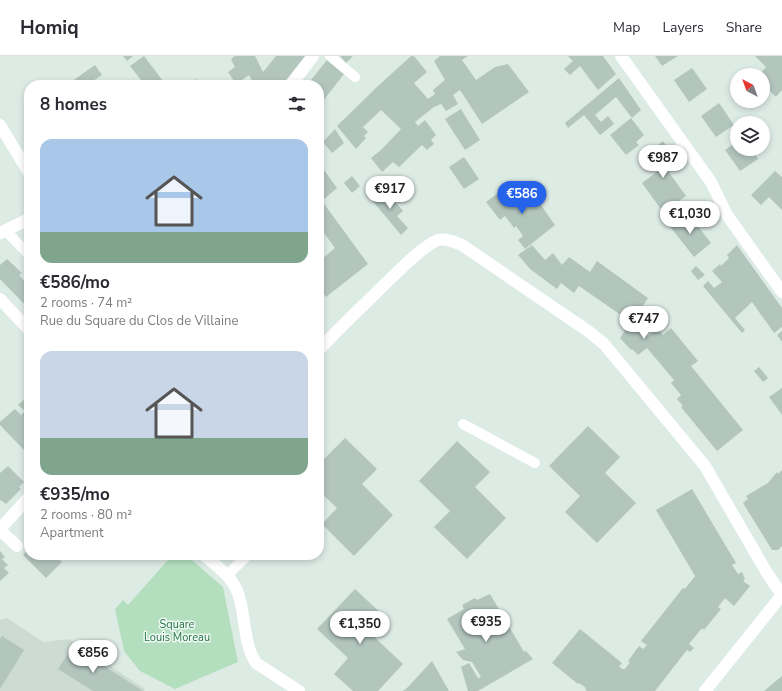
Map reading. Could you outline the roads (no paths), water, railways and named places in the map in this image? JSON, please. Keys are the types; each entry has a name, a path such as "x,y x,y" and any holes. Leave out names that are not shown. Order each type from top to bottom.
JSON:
{"street":[{"path":"294,80 313,56"},
{"path":"620,56 711,182 727,215 782,292"},
{"path":"0,126 24,165"},
{"path":"3,232 24,222"},
{"path":"324,344 409,261 439,240 449,240 462,245 588,331 604,344 705,466 767,573 782,595 706,691"},
{"path":"0,299 24,325"},
{"path":"17,546 0,530 24,503"},
{"path":"210,560 227,575 238,592 252,656 256,663 299,691"}],"lane":[{"path":"330,56 355,77"},
{"path":"3,232 24,251"},
{"path":"463,424 535,463"},
{"path":"227,575 243,560"}],"park label":[{"name":"Square Louis Moreau","path":"177,630"}]}
